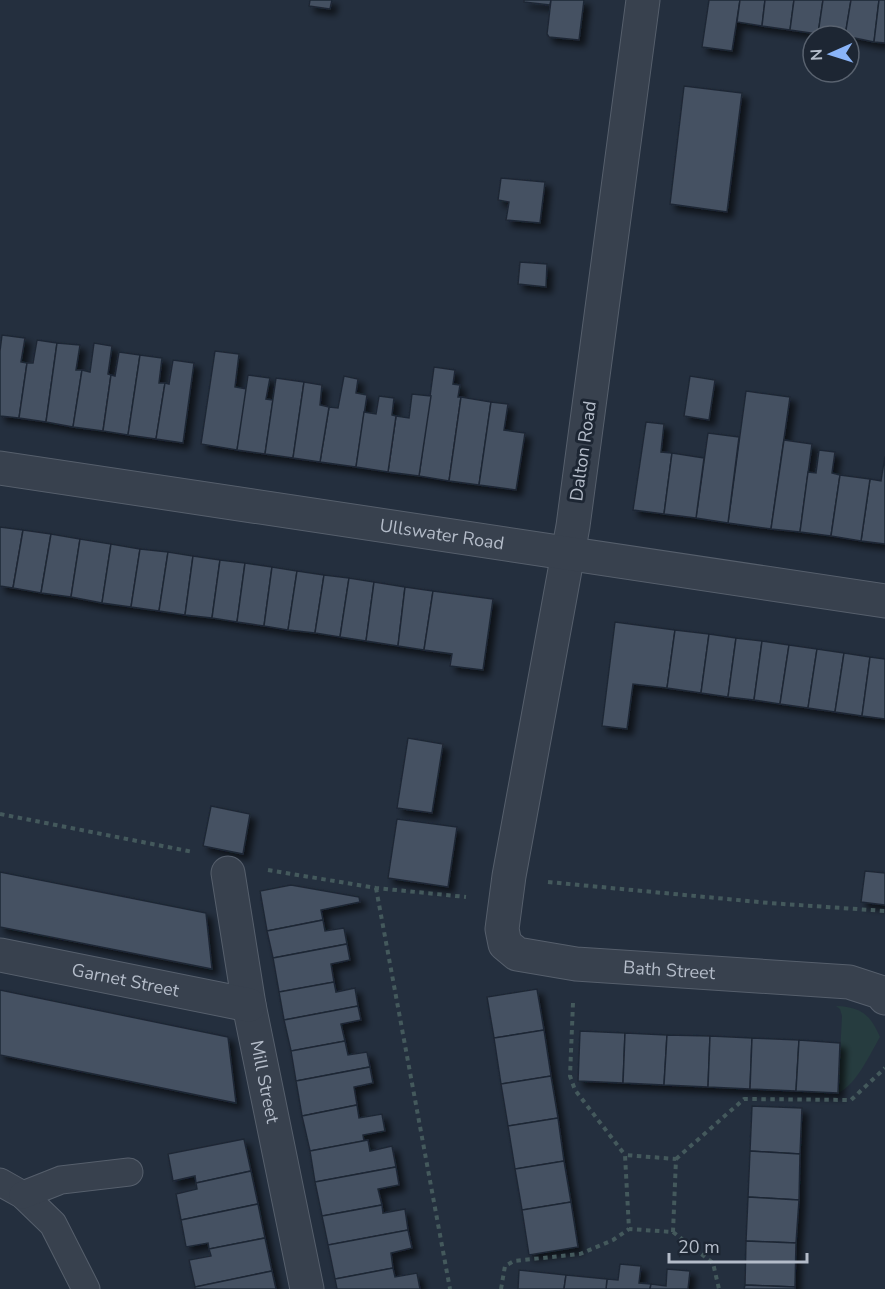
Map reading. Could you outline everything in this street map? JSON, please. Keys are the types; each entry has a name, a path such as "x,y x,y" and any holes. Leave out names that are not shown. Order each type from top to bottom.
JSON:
{"street":[{"name":"Dalton Road","path":"507,888 567,554 643,0"},
{"name":"Ullswater Road","path":"0,468 885,602"},
{"name":"Mill Street","path":"228,873 249,1005 307,1289"},
{"name":"Bath Street","path":"507,888 502,929 506,944 517,954 572,964 849,982 883,992"},
{"name":"Garnet Street","path":"0,955 249,1005"}],"lane":[{"path":"11,1188 129,1172"},
{"path":"11,1188 53,1224 86,1289"}],"path":[{"path":"0,814 202,854 228,873 249,867 376,888 507,888 555,883 769,903 885,911"},
{"path":"376,888 450,1289"},
{"path":"572,964 570,1076 574,1090 625,1155 629,1229"},
{"path":"625,1155 676,1159 744,1099 851,1101 885,1068"},
{"path":"674,1232 676,1159"},
{"path":"501,1289 505,1266 514,1261 580,1254 613,1240 629,1229 674,1232 713,1263 718,1289"}],"green space":[{"path":"836,1006 852,1008 864,1013 880,1037 857,1076 838,1093 842,1016 840,1009"}],"building":[{"path":"310,0 332,0 330,9 309,6"},
{"path":"524,0 551,0 550,5 524,2"},
{"path":"551,0 584,0 579,40 549,37 547,34"},
{"path":"709,0 740,0 732,51 702,47"},
{"path":"740,0 765,0 762,26 737,22"},
{"path":"765,0 794,0 790,30 762,26"},
{"path":"794,0 823,0 819,24 801,24 801,32 790,30"},
{"path":"823,0 851,0 847,24 819,24"},
{"path":"851,0 879,0 874,42 861,39 861,24 847,24"},
{"path":"879,0 885,0 885,43 874,42"},
{"path":"684,86 742,93 727,212 670,204"},
{"path":"501,178 545,182 540,223 506,220 509,202 498,200"},
{"path":"520,262 547,264 546,287 518,284"},
{"path":"2,335 25,338 21,362 27,363 19,418 0,416"},
{"path":"37,340 57,343 46,422 19,418 27,363 33,363"},
{"path":"57,343 80,345 76,370 82,370 73,427 46,422"},
{"path":"94,343 112,346 108,374 111,375 103,431 73,427 82,370 90,372"},
{"path":"215,351 239,354 235,387 247,389 237,450 201,444"},
{"path":"119,352 140,355 128,435 103,431 111,375 115,376"},
{"path":"140,355 162,358 159,383 165,383 156,439 128,435"},
{"path":"173,360 194,363 183,443 156,439 165,383 169,384"},
{"path":"434,367 455,370 453,384 460,385 458,397 461,397 449,481 419,476"},
{"path":"248,375 270,378 266,399 273,400 265,454 237,450"},
{"path":"344,376 358,379 356,393 367,395 356,467 320,462 329,407 338,408"},
{"path":"690,376 715,380 709,420 684,416"},
{"path":"276,378 304,382 293,458 265,454"},
{"path":"304,382 322,385 320,405 329,407 320,462 293,458"},
{"path":"746,391 790,397 771,529 728,523"},
{"path":"412,394 431,396 419,476 388,472 396,416 409,418"},
{"path":"379,396 394,398 392,415 396,416 388,472 356,467 364,412 376,414"},
{"path":"461,397 491,402 479,485 449,481"},
{"path":"491,402 508,404 504,430 525,433 516,490 479,485"},
{"path":"646,422 664,424 661,452 672,453 664,514 633,510"},
{"path":"708,433 739,437 728,523 696,518"},
{"path":"784,440 812,444 800,532 771,529"},
{"path":"819,450 835,452 832,473 840,475 831,536 800,532 808,472 816,473"},
{"path":"672,453 704,458 696,518 664,514"},
{"path":"885,456 885,544 861,541 870,479 881,481"},
{"path":"840,475 870,479 861,541 831,536"},
{"path":"0,527 23,530 13,588 0,586"},
{"path":"23,530 51,534 41,593 13,588"},
{"path":"51,534 80,539 71,597 41,593"},
{"path":"80,539 111,544 102,603 71,597"},
{"path":"111,544 140,549 131,607 102,603"},
{"path":"140,549 168,552 159,611 131,607"},
{"path":"168,552 193,556 185,615 159,611"},
{"path":"193,556 220,560 212,618 185,615"},
{"path":"220,560 245,563 237,622 212,618"},
{"path":"245,563 272,567 264,626 237,622"},
{"path":"272,567 297,571 288,630 264,626"},
{"path":"297,571 324,575 315,633 288,630"},
{"path":"324,575 349,578 340,637 315,633"},
{"path":"349,578 374,582 366,641 340,637"},
{"path":"374,582 405,587 398,646 366,641"},
{"path":"405,587 433,591 424,650 398,646"},
{"path":"433,591 493,599 483,670 450,666 452,654 424,650"},
{"path":"615,622 675,630 667,688 633,684 627,729 602,726"},
{"path":"675,630 709,634 701,693 667,688"},
{"path":"709,634 736,638 728,697 701,693"},
{"path":"736,638 762,641 754,700 728,697"},
{"path":"762,641 789,645 780,704 754,700"},
{"path":"789,645 817,649 808,708 780,704"},
{"path":"817,649 844,653 835,712 808,708"},
{"path":"844,653 870,657 862,716 835,712"},
{"path":"870,657 885,659 885,719 862,716"},
{"path":"408,738 443,744 432,813 397,808"},
{"path":"211,806 250,814 243,854 203,846"},
{"path":"397,819 457,827 448,887 388,878"},
{"path":"865,871 885,873 885,905 861,902"},
{"path":"0,872 206,913 212,969 0,927"},
{"path":"291,885 359,897 360,902 321,910 323,920 267,931 260,891"},
{"path":"323,920 325,931 344,928 347,944 273,958 267,931"},
{"path":"347,944 350,960 331,964 334,982 279,992 273,958"},
{"path":"334,982 336,992 355,988 358,1006 284,1020 279,992"},
{"path":"537,989 544,1030 494,1038 487,997"},
{"path":"0,990 228,1037 236,1103 0,1055"},
{"path":"358,1006 361,1020 341,1024 345,1041 291,1051 284,1020"},
{"path":"544,1030 551,1076 501,1084 494,1038"},
{"path":"580,1031 625,1033 623,1083 578,1081"},
{"path":"625,1033 667,1035 664,1085 623,1083"},
{"path":"667,1035 710,1036 708,1087 664,1085"},
{"path":"710,1036 752,1038 750,1089 708,1087"},
{"path":"752,1038 799,1040 796,1091 750,1089"},
{"path":"799,1040 840,1043 838,1093 796,1091"},
{"path":"345,1041 348,1055 367,1052 370,1067 296,1081 291,1051"},
{"path":"370,1067 373,1083 354,1087 357,1105 302,1116 296,1081"},
{"path":"551,1076 558,1118 508,1126 501,1084"},
{"path":"357,1105 359,1118 382,1114 385,1131 363,1135 364,1141 310,1151 302,1116"},
{"path":"752,1106 802,1108 800,1154 750,1151"},
{"path":"558,1118 564,1161 515,1169 508,1126"},
{"path":"244,1139 251,1171 196,1183 195,1176 173,1181 168,1154"},
{"path":"368,1140 370,1151 392,1146 396,1167 315,1182 310,1151"},
{"path":"750,1151 800,1154 799,1200 748,1197"},
{"path":"564,1161 571,1202 522,1210 515,1169"},
{"path":"396,1167 399,1185 378,1189 382,1205 322,1216 315,1182"},
{"path":"251,1171 258,1204 181,1220 176,1194 197,1189 196,1183"},
{"path":"748,1197 799,1200 796,1243 746,1241"},
{"path":"571,1202 578,1247 529,1255 522,1210"},
{"path":"258,1204 265,1238 209,1249 208,1243 186,1247 181,1220"},
{"path":"382,1205 383,1213 405,1209 408,1230 328,1245 322,1216"},
{"path":"408,1230 412,1248 391,1253 393,1268 335,1279 328,1245"},
{"path":"265,1238 272,1271 195,1287 189,1260 211,1256 209,1249"},
{"path":"746,1241 796,1243 795,1287 745,1285"},
{"path":"620,1264 641,1266 639,1283 651,1284 650,1289 606,1289 607,1279 618,1280"},
{"path":"393,1268 395,1277 417,1273 420,1289 337,1289 335,1279"},
{"path":"667,1269 690,1271 688,1289 650,1289 651,1284 666,1286"},
{"path":"519,1270 566,1275 564,1289 518,1289"},
{"path":"272,1271 276,1289 195,1289 195,1287"},
{"path":"566,1275 607,1279 606,1289 564,1289"},
{"path":"745,1285 795,1287 795,1289 744,1289"}]}
